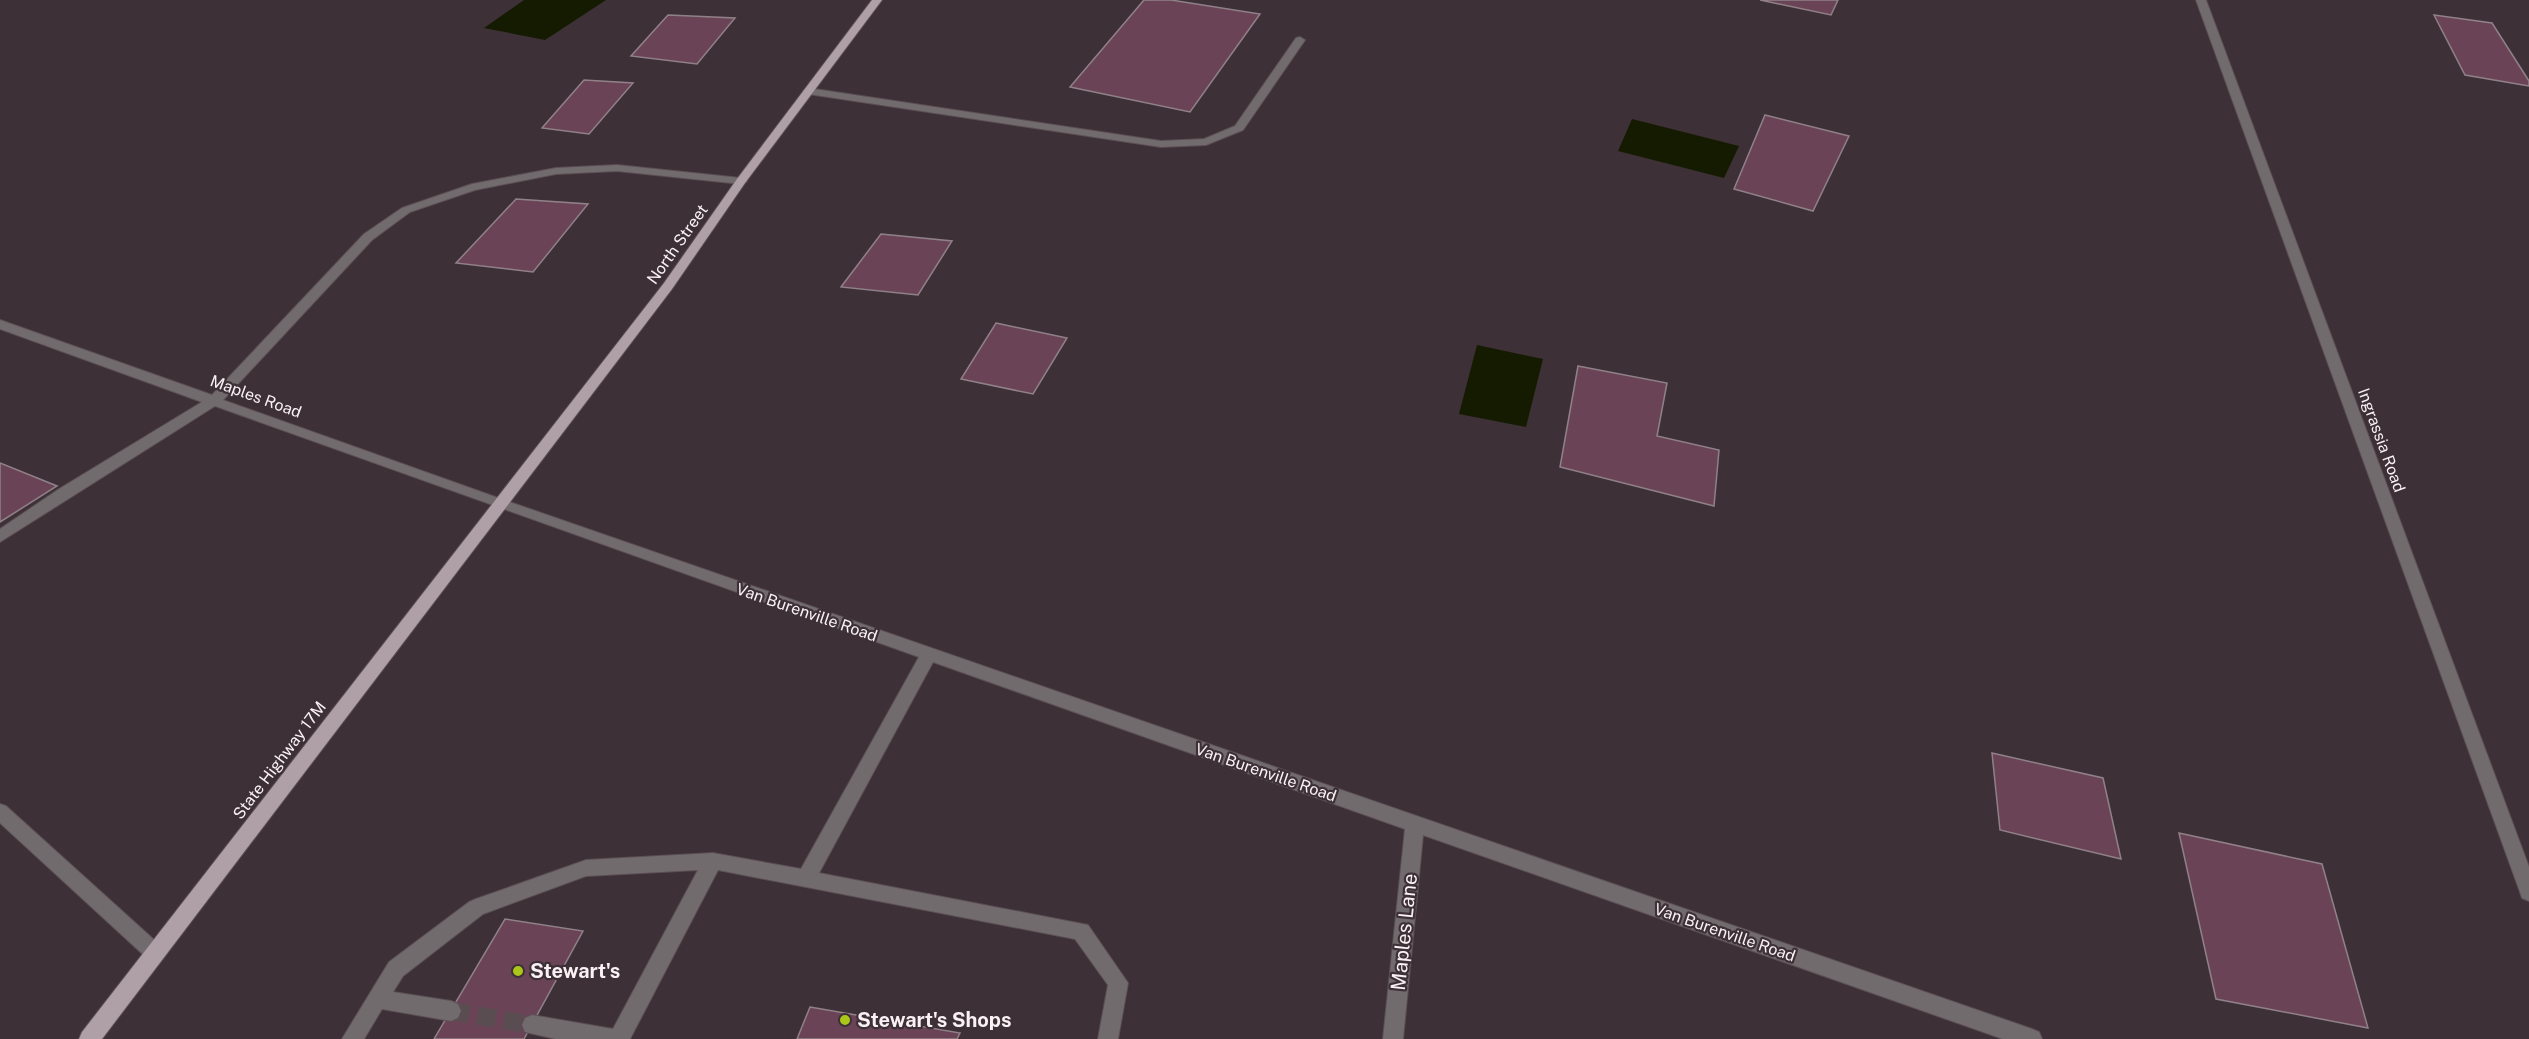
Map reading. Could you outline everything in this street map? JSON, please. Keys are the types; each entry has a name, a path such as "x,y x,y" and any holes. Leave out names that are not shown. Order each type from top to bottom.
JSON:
{"main road":[{"name":"North Street","path":"499,504 668,286 741,181 877,0"},
{"name":"State Highway 17M","path":"89,1039 499,504"}],"street":[{"name":"Ingrassia Road","path":"2201,0 2529,892"},
{"path":"808,91 1161,144 1206,142 1239,128 1300,40"},
{"path":"0,536 215,400 368,237 406,210 472,187 556,171 617,168 741,181"},
{"name":"Maples Road","path":"0,324 499,504"},
{"name":"Van Burenville Road","path":"499,504 2032,1039"},
{"path":"806,878 929,654"},
{"path":"0,812 155,953"},
{"name":"Maples Lane","path":"1393,1039 1415,824"},
{"path":"619,1039 713,861"},
{"path":"352,1039 396,969 476,908 586,868 713,861 1081,931 1118,983 1108,1039"},
{"path":"378,999 451,1011"},
{"path":"532,1025 613,1039"}],"shaded area":[{"path":"524,0 606,0 545,40 484,28"},
{"path":"1632,119 1739,146 1724,178 1618,151"},
{"path":"1477,345 1543,359 1526,427 1459,414"}],"building":[{"path":"1144,0 1171,0 1260,14 1190,112 1070,87"},
{"path":"1760,0 1838,0 1831,15"},
{"path":"668,15 735,18 697,64 631,56"},
{"path":"2434,15 2492,23 2529,81 2529,86 2465,75"},
{"path":"584,80 633,83 589,134 542,128"},
{"path":"1765,115 1849,136 1813,211 1734,189"},
{"path":"516,199 588,204 533,272 456,263"},
{"path":"881,234 952,241 918,295 841,287"},
{"path":"996,323 1067,338 1033,394 961,379"},
{"path":"1578,366 1667,383 1657,436 1719,450 1714,506 1560,467"},
{"path":"0,463 57,486 0,522"},
{"path":"1992,753 2103,778 2121,859 2000,830"},
{"path":"2179,833 2322,864 2368,1028 2216,999"},
{"name":"Stewart's","path":"505,919 583,931 524,1039 434,1039"},
{"name":"Stewart's Shops","path":"810,1007 960,1033 957,1039 797,1039"}],"tunnel":[{"path":"451,1011 532,1025"}],"place":[{"name":"Stewart's","path":"518,971"},
{"name":"Stewart's Shops","path":"845,1020"}]}
